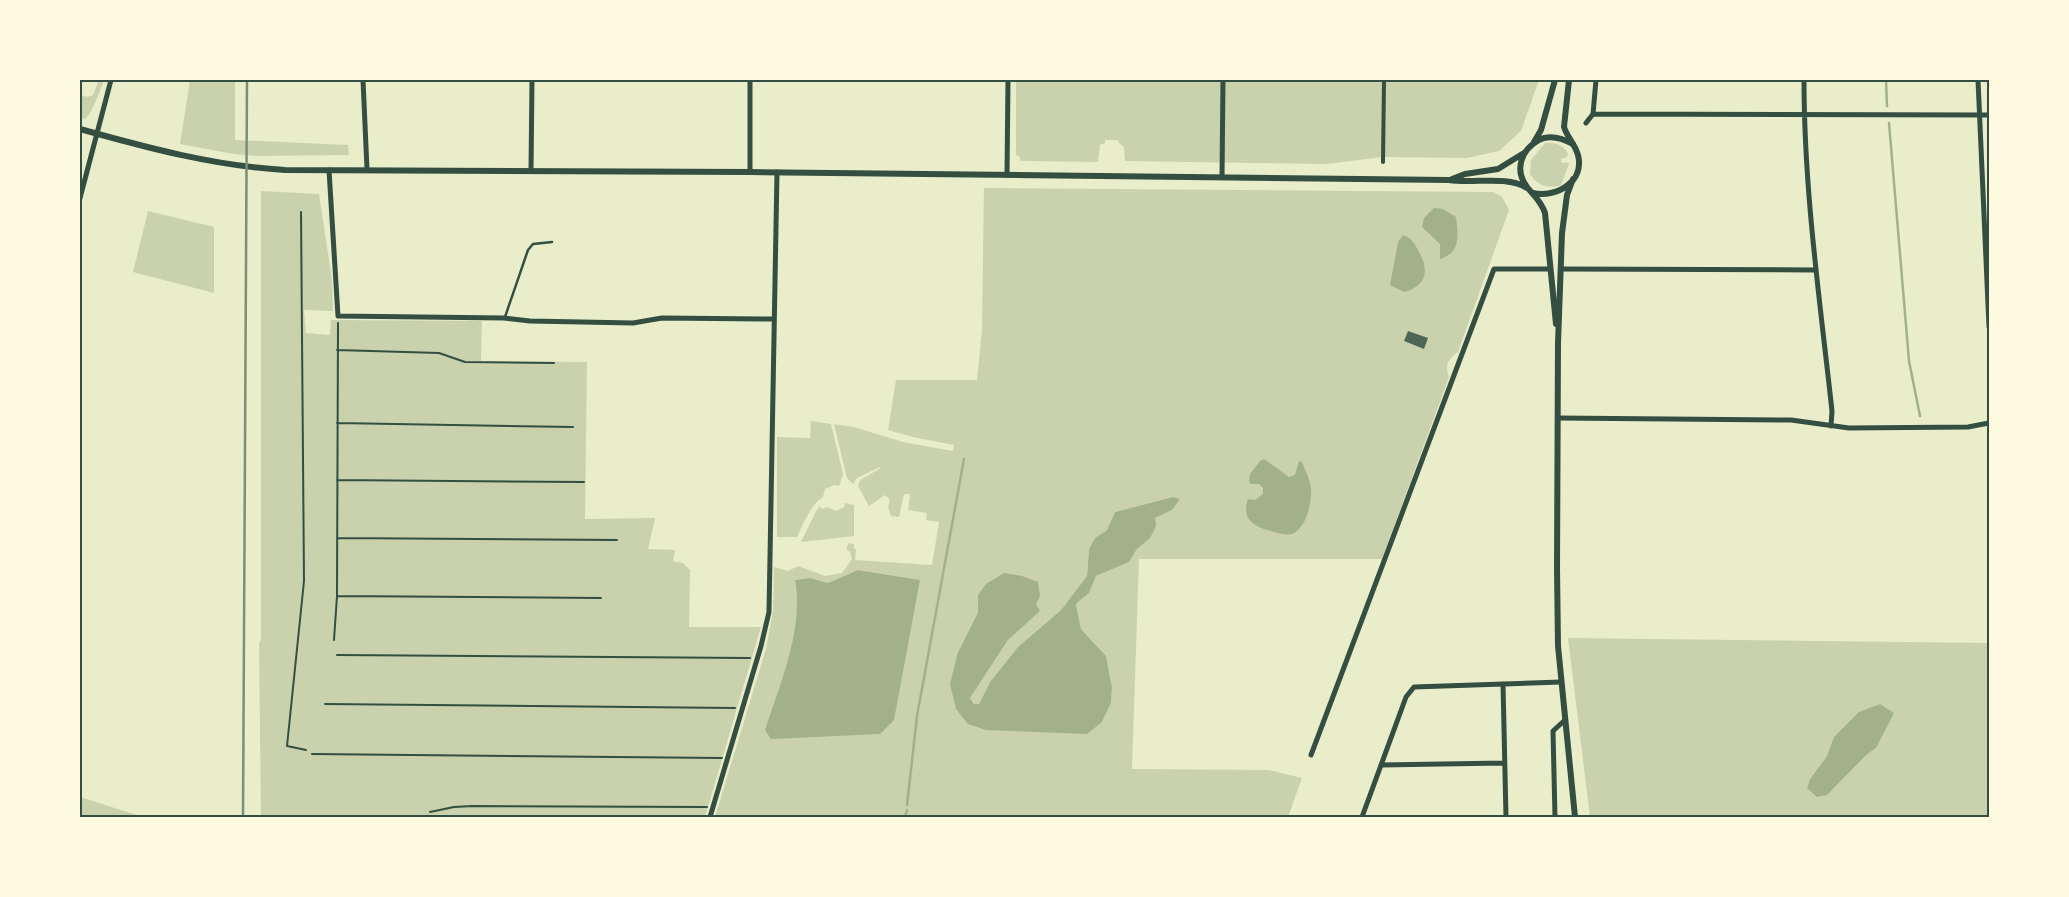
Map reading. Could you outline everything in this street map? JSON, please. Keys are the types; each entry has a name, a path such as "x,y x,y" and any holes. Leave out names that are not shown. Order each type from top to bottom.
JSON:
{"street":[{"path":"80,198 112,80"},
{"path":"363,80 367,169"},
{"path":"531,170 532,80"},
{"path":"750,80 750,172"},
{"path":"1007,175 1008,80"},
{"path":"1222,177 1223,80"},
{"path":"1383,162 1384,80"},
{"path":"1532,145 1541,130 1555,80"},
{"path":"1570,80 1564,127 1577,153 1578,163 1567,194 1561,269 1558,342 1557,622 1561,682 1576,817"},
{"path":"1586,123 1593,114 1596,80"},
{"path":"1804,80 1804,114 1816,270 1832,411 1831,426"},
{"path":"1978,80 1988,270 1989,327"},
{"path":"1593,114 1989,114"},
{"path":"80,130 179,155 238,166 285,170 777,172 1450,180 1466,182 1514,181 1528,188 1545,212 1549,269 1558,342"},
{"path":"1450,180 1465,174 1498,169 1540,140 1552,137 1572,144"},
{"path":"1525,152 1520,170 1528,188"},
{"path":"328,170 338,316 504,318 530,322 633,323 662,318 774,319"},
{"path":"710,817 758,658 769,612 777,172"},
{"path":"1533,193 1546,194 1558,192 1564,189 1573,179"},
{"path":"1311,755 1494,269 1549,269"},
{"path":"1561,269 1816,270"},
{"path":"1558,418 1799,420 1849,428 1968,427 1989,423"},
{"path":"1362,817 1406,697 1414,687 1561,682"},
{"path":"1503,684 1506,817"},
{"path":"1555,817 1553,731 1565,720"},
{"path":"1381,765 1504,763"}],"lane":[{"path":"504,318 528,250 533,244 552,242"}],"path":[{"path":"301,212 304,581 287,746 306,750"},
{"path":"334,640 337,596 338,316"},
{"path":"338,350 439,353 465,362 554,363"},
{"path":"337,422 573,427"},
{"path":"337,480 584,482"},
{"path":"337,538 617,540"},
{"path":"337,596 601,598"},
{"path":"337,655 758,658"},
{"path":"324,704 742,708"},
{"path":"312,754 728,758"},
{"path":"430,812 454,807 472,806 713,807"}],"shaded area":[{"path":"99,80 104,80 93,107 85,119 80,118 80,95 88,97 93,95"},
{"path":"190,80 235,80 235,140 348,145 349,155 257,156 234,154 180,144"},
{"path":"1016,80 1539,80 1521,131 1499,151 1467,158 1383,157 1326,164 1125,161 1124,147 1118,140 1105,140 1105,143 1100,145 1098,162 1021,161 1019,156 1016,155"},
{"path":"1545,143 1558,144 1568,153 1567,157 1561,159 1562,163 1568,162 1569,164 1561,185 1543,186 1530,174 1531,160"},
{"path":"984,188 1493,192 1502,197 1509,210 1458,352 1451,357 1448,363 1449,377 1382,559 1139,559 1132,769 1269,770 1302,778 1288,817 715,817 766,649 773,611 774,567 788,571 798,566 825,576 842,573 852,559 850,552 846,549 849,543 854,544 854,549 856,549 855,560 932,565 939,522 926,520 927,513 908,510 910,494 904,494 899,517 891,516 888,507 890,500 885,495 869,506 858,486 860,480 881,468 857,478 853,484 847,478 834,424 854,427 903,442 953,451 954,445 888,430 896,380 977,380 982,330","holes":["1173,497 1172,510 1155,518 1150,537 1137,549 1129,562 1096,576 1089,593 1076,604 1081,629 1106,656 1112,686 1111,703 1102,722 956,709 958,652 978,611 978,595 1039,611 1008,640 970,698 974,704 979,704 990,682 1018,647 1061,610 1087,576 1089,549 1095,538 1107,530 1115,512","858,570 919,580 913,611 765,730 784,675 794,637 797,599 795,580 810,578 828,583"]},
{"path":"261,191 319,194 332,280 333,311 304,310 306,333 330,335 331,320 482,321 481,361 587,362 585,519 655,518 648,549 675,550 673,561 683,563 690,570 689,627 761,627 705,817 261,817 259,644 261,639"},
{"path":"1434,208 1443,209 1456,217 1457,243 1452,252 1440,259 1440,244 1422,227 1424,218"},
{"path":"148,211 214,227 214,293 133,272"},
{"path":"1403,235 1416,246 1425,271 1424,277 1417,286 1404,292 1390,285 1398,242"},
{"path":"811,421 831,424 843,474 839,486 834,485 825,489 823,497 811,509 797,537 777,537 777,437 810,438"},
{"path":"1264,459 1289,477 1295,475 1299,461 1302,462 1309,478 1311,493 1308,513 1299,530 1292,534 1282,534 1257,526 1252,523 1246,513 1248,499 1255,500 1263,494 1263,488 1259,484 1251,484 1249,482 1250,474 1261,460"},
{"path":"1173,497 1180,499 1172,510 1155,518 1156,526 1150,538 1137,549 1129,562 1096,576 1089,593 1076,604 1081,629 1106,656 1112,687 1111,703 1102,722 1087,734 986,730 968,724 956,709 950,684 958,652 978,612 978,595 986,584 1004,573 1022,576 1038,582 1040,596 1036,604 1040,611 1008,640 970,698 974,704 979,704 990,682 1018,647 1061,610 1087,576 1089,549 1095,538 1107,530 1115,512"},
{"path":"845,503 854,505 854,536 801,542 820,506 822,509 827,507 836,511 844,507"},
{"path":"858,570 920,580 894,720 880,734 771,739 765,730 789,656 793,637 797,599 795,580 810,578 828,583"},
{"path":"1568,638 1989,643 1989,817 1590,817","holes":["1883,733 1876,748 1807,788 1810,779 1827,756"]},
{"path":"1880,704 1894,713 1876,748 1866,755 1827,795 1817,797 1807,788 1810,779 1827,756 1834,737 1859,712"},
{"path":"80,797 143,817 80,817"}],"building":[{"path":"1408,331 1428,338 1424,349 1404,341"}],"waterway":[{"path":"1886,80 1887,106"},
{"path":"1889,123 1909,361 1920,416"},
{"path":"907,805 917,716 964,459"},
{"path":"905,817 907,810"}],"railway":[{"path":"243,817 247,80"}]}
